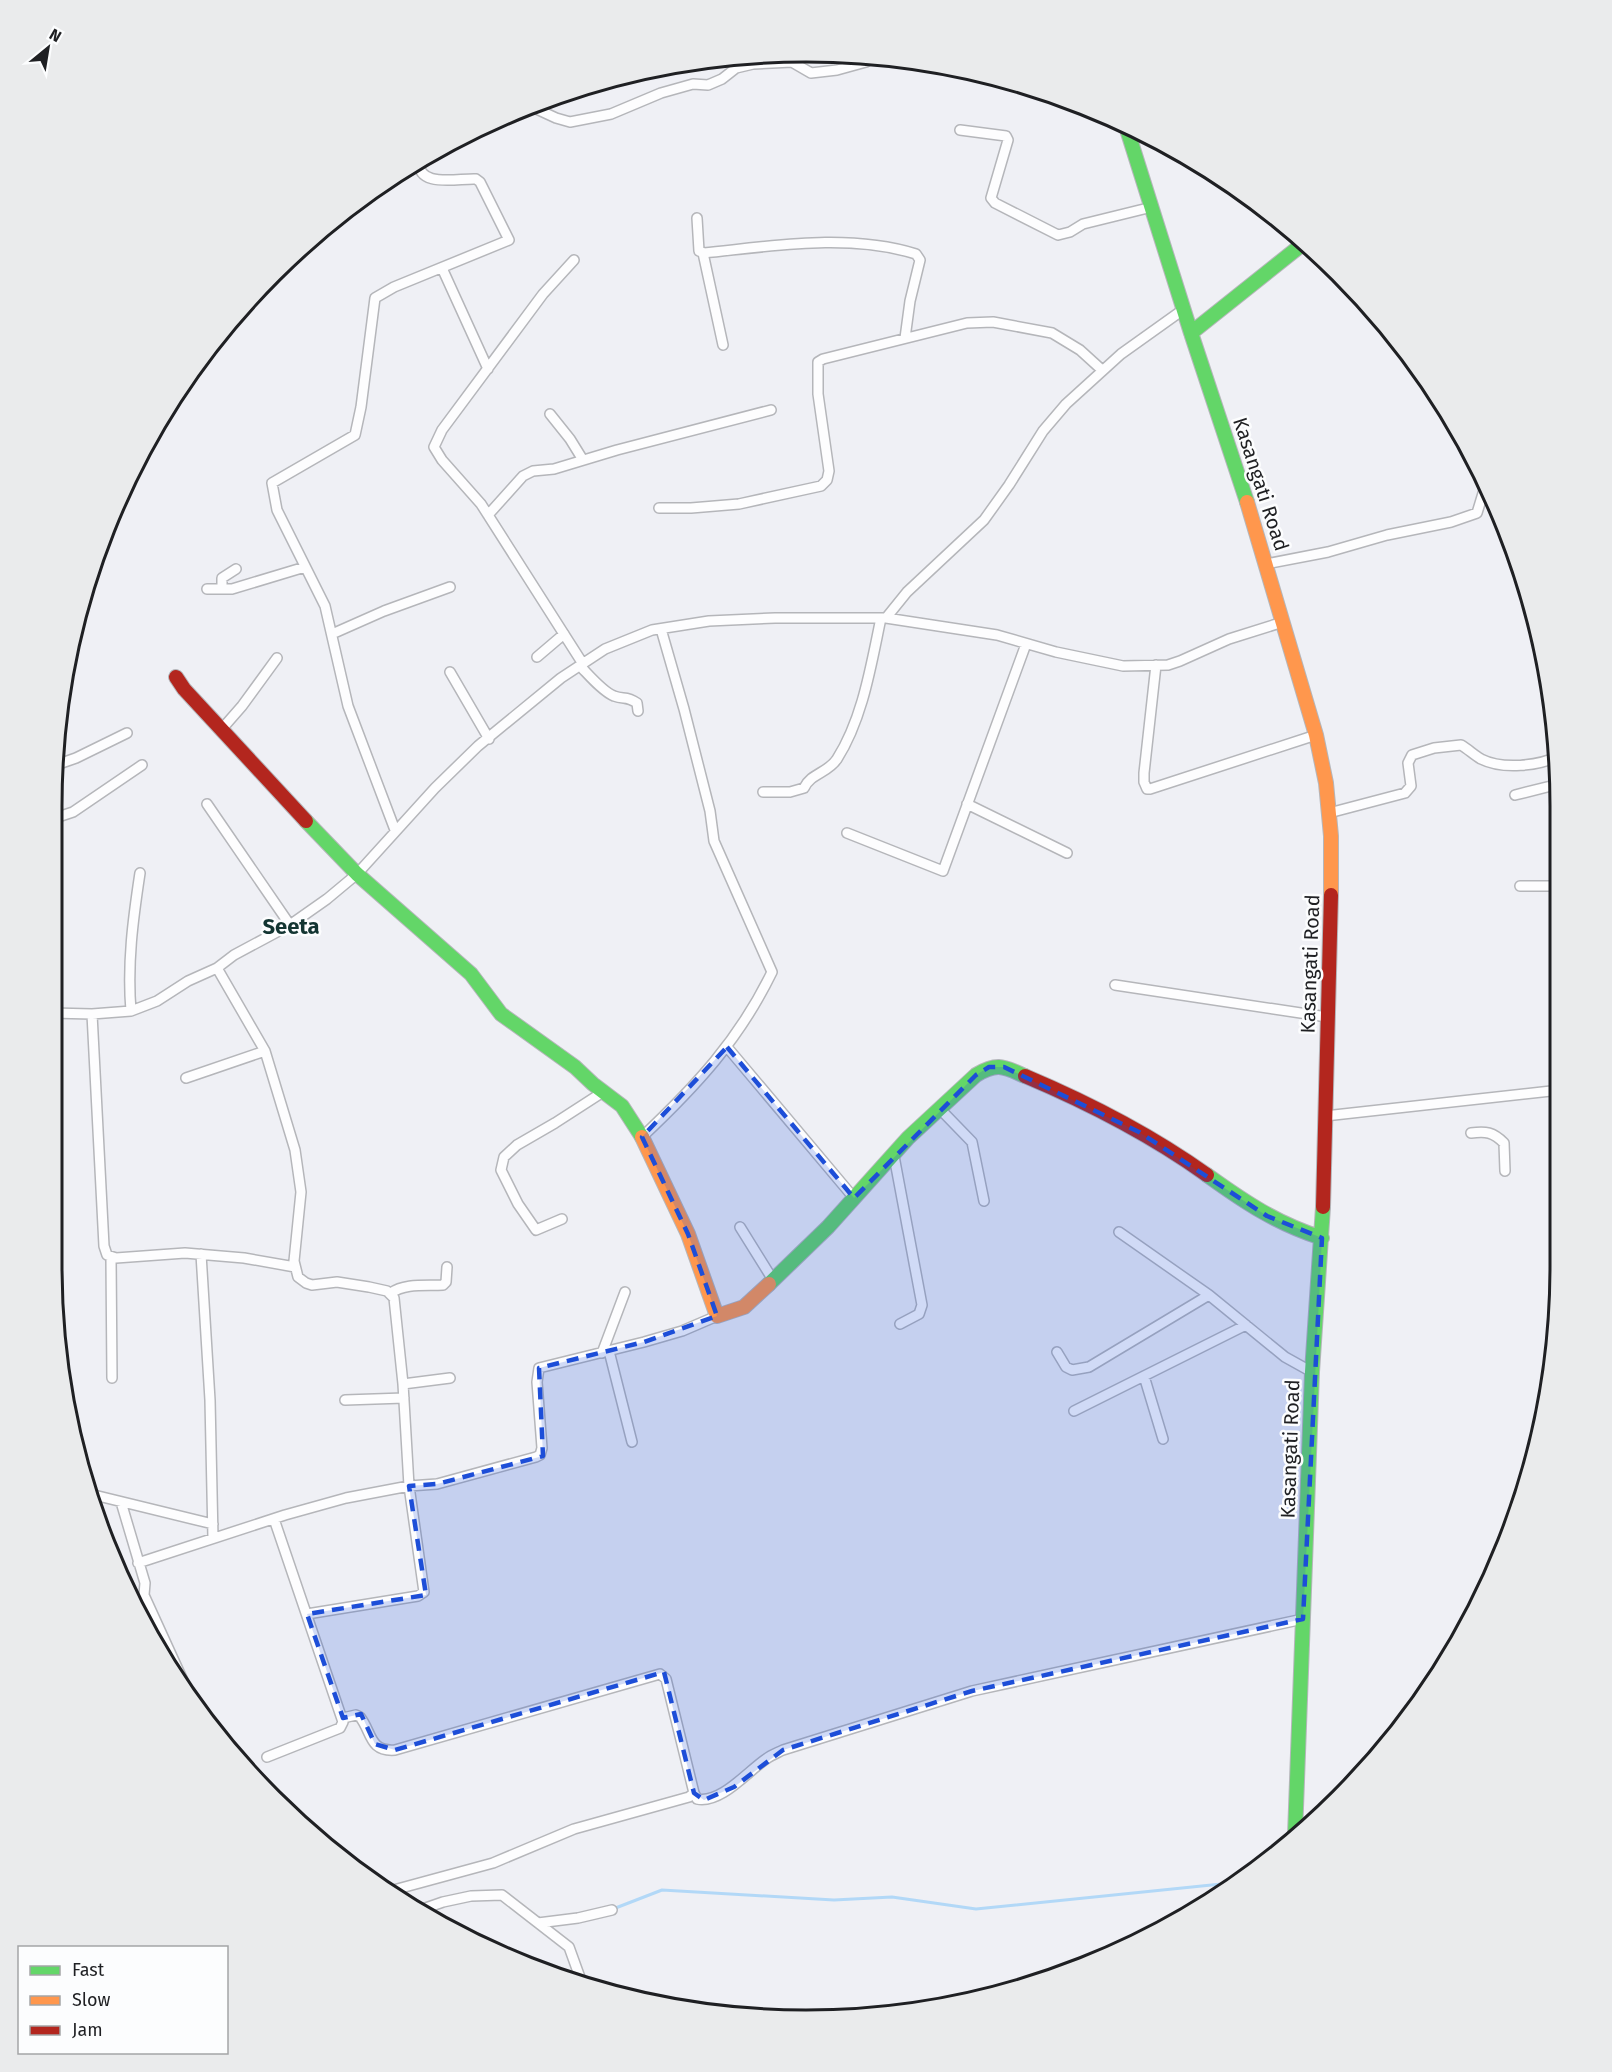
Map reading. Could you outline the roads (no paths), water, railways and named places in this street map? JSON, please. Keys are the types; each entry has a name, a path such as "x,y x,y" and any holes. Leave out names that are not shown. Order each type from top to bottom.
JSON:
{"street":[{"path":"540,111 570,122 611,114 661,93 693,84 708,85 722,79 736,68 753,64 783,62"},
{"path":"792,62 811,74 860,64"},
{"path":"960,130 1006,136 1008,140 991,198 995,203 1058,235 1070,232 1083,224 1152,207"},
{"name":"Kasangati Road","path":"1129,135 1266,564 1316,735 1326,783 1329,813 1331,937 1322,1238 1312,1372 1295,1827"},
{"path":"395,830 348,706 325,606 277,510 272,483 356,435 362,407 375,298 393,287 509,240 476,178 431,180 420,170"},
{"path":"697,218 699,251 703,252 865,243 914,253 920,260 910,301 905,338"},
{"path":"1191,333 1298,247"},
{"path":"703,252 723,345"},
{"path":"574,260 543,294 442,430 434,447 442,460 482,504 592,679 613,696 629,697 637,703 638,711"},
{"path":"442,268 488,369"},
{"path":"763,792 790,792 804,788 810,778 827,770 838,758 847,742 859,709 884,618 907,592 984,520 1043,431 1066,404 1121,354 1184,309"},
{"path":"658,508 739,504 821,486 827,480 829,471 818,394 818,362 823,359 967,323 993,322 1052,333 1080,350 1102,370"},
{"path":"488,515 523,476 533,471 554,469 722,421 771,410"},
{"path":"550,414 583,460"},
{"path":"1266,564 1328,552 1387,535 1452,522 1477,513 1482,495"},
{"path":"207,589 242,586 305,567"},
{"path":"222,589 222,578 236,568"},
{"path":"332,634 384,611 450,587"},
{"path":"62,1013 131,1011 157,1001 290,925 357,874 395,830 478,746 561,678 605,649 652,630 709,621 774,618 884,618 997,635 1026,644 1124,666 1156,665 1180,661 1229,639 1283,622"},
{"path":"642,1137 708,1072 727,1047 771,972 714,841 710,811 684,709 660,628"},
{"path":"537,657 564,634"},
{"path":"847,833 943,870 1026,644"},
{"path":"221,730 242,706 277,658"},
{"path":"1156,665 1144,773 1147,789 1316,735"},
{"path":"450,672 489,739"},
{"path":"176,677 184,689 273,788 357,874 471,974 483,989 492,1006 575,1067 622,1106 642,1137 688,1234 717,1316"},
{"path":"63,762 127,733"},
{"path":"1329,813 1405,793 1411,786 1408,763 1412,755 1434,748 1461,745 1481,759 1502,766 1549,761"},
{"path":"62,816 73,812 142,765"},
{"path":"1515,795 1550,786"},
{"path":"207,804 290,925"},
{"path":"967,804 1067,852"},
{"path":"131,1011 130,941 140,873"},
{"path":"1520,886 1550,886"},
{"path":"217,968 265,1051 295,1150 301,1192 296,1232 295,1267 298,1277 312,1285 337,1282 369,1287 391,1293 394,1298 403,1384 409,1486 424,1592 418,1596 307,1614"},
{"path":"1115,985 1327,1017"},
{"path":"92,1014 104,1246 105,1252 111,1258 112,1378"},
{"path":"727,1047 854,1198"},
{"path":"186,1078 265,1051"},
{"path":"138,1563 346,1498 409,1486 437,1484 536,1458 540,1455 542,1448 537,1370 543,1366 605,1352 682,1330 744,1307 828,1227 909,1138 976,1075 989,1067 1004,1067 1068,1094 1176,1153 1267,1216 1322,1238"},
{"path":"1325,1116 1550,1091"},
{"path":"562,1220 536,1230 518,1204 501,1170 504,1157 517,1145 603,1092"},
{"path":"940,1109 972,1142 984,1201"},
{"path":"1471,1133 1486,1131 1497,1136 1504,1143 1505,1171"},
{"path":"894,1156 922,1305 919,1314 900,1324"},
{"path":"740,1227 773,1280"},
{"path":"1119,1232 1209,1295 1285,1357 1312,1372"},
{"path":"111,1258 185,1253 244,1258 295,1267"},
{"path":"201,1254 210,1400 213,1538"},
{"path":"391,1293 397,1288 443,1285 446,1281 447,1267"},
{"path":"625,1292 605,1352 632,1442"},
{"path":"1057,1352 1066,1367 1072,1370 1089,1367 1209,1295"},
{"path":"1074,1411 1246,1325"},
{"path":"1144,1377 1163,1439"},
{"path":"403,1384 450,1378"},
{"path":"345,1400 404,1398"},
{"path":"98,1496 213,1524"},
{"path":"121,1502 145,1582 141,1601"},
{"path":"267,1757 340,1728 343,1718 274,1519"},
{"path":"144,1595 171,1654"},
{"path":"343,1718 356,1715 360,1717 375,1744 386,1751 395,1750 660,1674 666,1679 694,1793 697,1799 704,1800 734,1787 765,1759 783,1750 972,1691 1303,1619"},
{"path":"398,1889 493,1863 574,1829 688,1797 694,1793"},
{"path":"428,1907 471,1896 502,1895 569,1947 579,1975"},
{"path":"538,1923 578,1918 612,1910"}],"waterway":[{"path":"613,1909 662,1890 834,1900 892,1897 976,1909 1221,1884"}],"district":[{"name":"Seeta","path":"291,926"}]}
